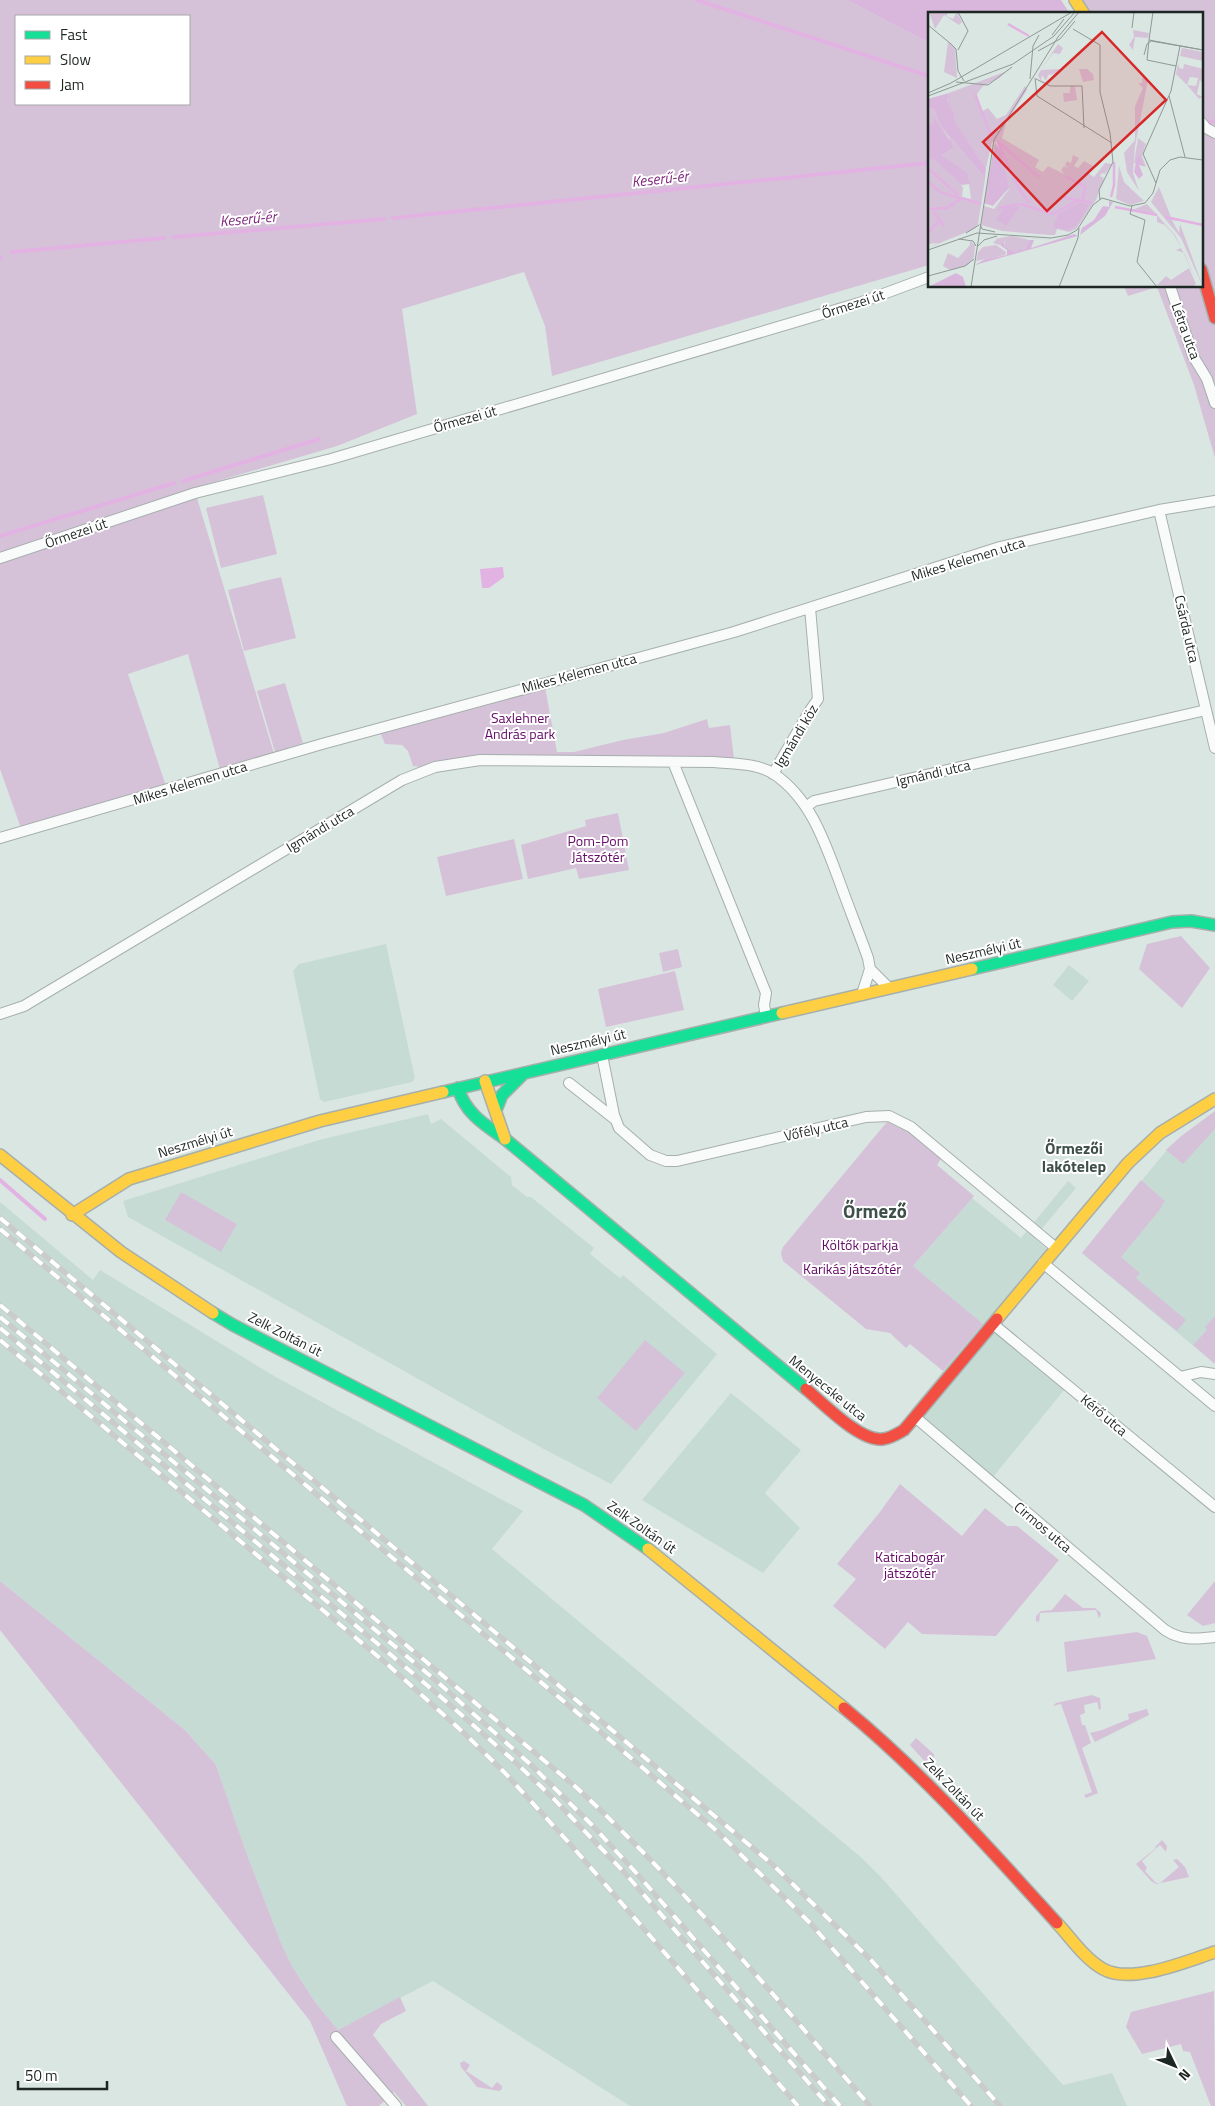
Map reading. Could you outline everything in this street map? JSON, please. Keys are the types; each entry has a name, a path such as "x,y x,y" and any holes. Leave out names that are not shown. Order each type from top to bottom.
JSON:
{"street":[{"path":"1075,0 1083,12"},
{"path":"1202,123 1215,133"},
{"path":"1202,272 1215,318"},
{"name":"Őrmezei út","path":"0,558 195,493 331,459 859,303 928,277"},
{"name":"Létra utca","path":"1171,288 1193,356 1207,379 1215,403"},
{"path":"1159,510 1215,500"},
{"name":"Mikes Kelemen utca","path":"0,838 322,744 734,632 1000,547 1159,510"},
{"name":"Csárda utca","path":"1159,510 1215,748"},
{"name":"Igmándi köz","path":"773,774 818,699 810,608"},
{"name":"Igmándi utca","path":"0,1014 24,1006 388,788 415,774 436,767 480,760 673,762 752,765 773,774 789,787 806,807 814,801 1206,710"},
{"path":"673,762 766,993 764,1005 766,1016"},
{"path":"806,807 821,834 868,958 870,969 862,994"},
{"name":"Neszmélyi út","path":"72,1215 129,1179 320,1121 1172,922 1192,921 1215,925"},
{"path":"870,969 889,988"},
{"name":"Vőfély utca","path":"602,1054 616,1120 624,1134 650,1155 666,1161 678,1161 866,1117 889,1116 911,1127 1056,1248"},
{"path":"496,1110 502,1095 525,1072"},
{"path":"485,1081 496,1110 500,1130 505,1139"},
{"path":"569,1083 616,1120"},
{"name":"Menyecske utca","path":"458,1088 463,1105 468,1111 505,1139 763,1354 864,1435 880,1440 888,1439 904,1430 1116,1175 1140,1151 1175,1122 1215,1099"},
{"path":"0,1155 72,1215"},
{"name":"Zelk Zoltán út","path":"72,1215 176,1290 233,1325 584,1505 663,1559 886,1742 970,1827 1089,1958 1106,1971 1114,1974 1130,1975 1215,1952"},
{"path":"1043,1264 1215,1406"},
{"name":"Kérő utca","path":"993,1324 1215,1507"},
{"path":"1180,1377 1201,1372 1215,1374"},
{"name":"Cirmos utca","path":"915,1417 1007,1497 1173,1635 1191,1640 1215,1637"},
{"path":"336,2036 396,2106"}],"shaded area":[{"path":"847,0 1061,0 1069,12 928,12 928,42"},
{"path":"503,567 504,577 489,588 482,588 480,569"},
{"path":"386,944 415,1078 412,1082 324,1102 320,1099 293,971 299,964"},
{"path":"1069,965 1089,981 1072,1001 1053,985"},
{"path":"1215,1111 1215,1364 1082,1253 1171,1145"},
{"path":"428,1114 431,1124 441,1119 511,1177 512,1185 527,1197 531,1197 594,1248 590,1254 620,1278 623,1275 717,1354 611,1484 542,1448 128,1217 123,1201 319,1140"},
{"path":"1068,1181 1076,1188 1034,1238 1048,1250 987,1324 1065,1389 993,1477 911,1410 982,1324 913,1266 972,1198 1021,1238"},
{"path":"0,1202 93,1280 100,1270 274,1376 523,1511 492,1549 863,1859 1063,2085 1112,2073 1127,2106 630,2106 433,1981 338,2030 315,2002 293,1968 281,1943 246,1852 216,1765 185,1730 0,1581"},
{"path":"731,1393 801,1450 765,1493 800,1528 763,1573 642,1500"}],"green space":[{"path":"0,0 847,0 928,42 928,265 552,376 545,326 524,272 402,309 417,414 337,446 194,488 275,757 221,773 188,654 128,674 167,789 22,831 0,769"},
{"path":"1076,0 1215,0 1215,458 1194,385 1157,288 1202,288 1202,12 1087,12"},
{"path":"1125,288 1154,288 1128,296"},
{"path":"263,495 277,554 221,568 206,508"},
{"path":"281,577 296,638 244,651 228,590"},
{"path":"285,683 303,743 275,752 257,691"},
{"name":"Saxlehner András park","path":"545,687 557,752 574,752 623,740 664,733 707,719 709,728 730,725 734,759 452,760 420,767 413,766 408,751 402,745 385,744 380,732"},
{"name":"Pom-Pom Játszótér","path":"618,813 629,870 579,879 576,868 528,879 521,845 586,826 585,820"},
{"path":"514,839 523,879 446,896 437,857"},
{"path":"1181,936 1210,968 1182,1008 1139,969 1147,944"},
{"path":"678,949 682,967 663,972 659,953"},
{"path":"675,971 684,1010 606,1027 598,989"},
{"path":"1215,1111 1215,1129 1183,1164 1166,1150 1180,1137"},
{"name":"Költők parkja","path":"891,1121 899,1124 942,1157 937,1165 974,1196 913,1266 983,1324 943,1371 910,1344 906,1348 890,1333 866,1329 783,1261 781,1253 783,1247 886,1123"},
{"path":"1141,1180 1165,1201 1121,1257 1140,1273 1136,1278 1186,1320 1177,1331 1082,1253"},
{"path":"181,1192 237,1224 221,1252 165,1220"},
{"path":"1215,1316 1215,1364 1193,1345 1207,1330 1205,1327"},
{"path":"645,1340 685,1373 636,1431 597,1398"},
{"name":"Katicabogár játszótér","path":"900,1484 962,1536 985,1508 1007,1526 1017,1526 1059,1560 996,1636 922,1634 908,1622 885,1649 833,1606 856,1579 837,1564 880,1512"},
{"path":"0,1581 185,1730 216,1765 246,1852 281,1943 293,1968 315,2002 338,2030 400,1997 406,2011 381,2024 373,2035 428,2106 406,2106 394,2092 379,2106 347,2106 310,2021 0,1630"},
{"path":"1215,1581 1215,1623 1203,1626 1187,1615"},
{"path":"1065,1594 1083,1608 1095,1608 1101,1613 1100,1617 1096,1610 1040,1613 1039,1622 1036,1621 1036,1616 1041,1611 1052,1610"},
{"path":"1137,1632 1147,1636 1156,1659 1067,1672 1064,1642"},
{"path":"1092,1695 1100,1698 1101,1709 1099,1710 1097,1702 1084,1705 1085,1713 1080,1715 1082,1725 1085,1725 1091,1743 1082,1748 1098,1793 1086,1798 1084,1795 1092,1792 1061,1704 1053,1706 1056,1703"},
{"path":"1147,1709 1149,1715 1095,1742 1090,1733 1129,1719 1128,1714"},
{"path":"916,1738 934,1754 934,1757 927,1764 910,1745"},
{"path":"1162,1840 1167,1846 1166,1852 1160,1845 1142,1861 1147,1868 1145,1871 1156,1883 1160,1883 1179,1867 1173,1860 1177,1859 1185,1867 1189,1877 1156,1884 1136,1864 1156,1848"},
{"path":"1214,1991 1215,2106 1211,2106 1190,2052 1183,2051 1181,2044 1142,2054 1126,2027 1131,2012"},
{"path":"464,2061 470,2065 466,2071 492,2088 497,2082 502,2086 502,2089 499,2091 477,2087 461,2067 460,2063"}],"waterway":[{"path":"697,0 928,76"},
{"name":"Keserű-ér","path":"1207,123 1215,121"},
{"name":"Keserű-ér","path":"393,218 928,163"},
{"name":"Keserű-ér","path":"174,237 384,219"},
{"name":"Keserű-ér","path":"12,252 164,238"},
{"path":"183,481 319,439"},
{"path":"0,536 174,483"},
{"path":"0,1180 45,1219"}],"railway":[{"path":"0,1218 772,1864 872,1961 1000,2106"},
{"path":"0,1229 717,1831 810,1923 971,2106"},
{"path":"0,1305 577,1788 616,1825 691,1903 870,2106"},
{"path":"0,1317 434,1679 529,1763 592,1825 639,1876 840,2106"},
{"path":"0,1328 434,1691 512,1759 552,1797 623,1871 829,2106"},
{"path":"0,1340 387,1664 464,1733 505,1773 571,1845 798,2106"}],"traffic: fast":[{"path":"972,969 1172,922 1191,921 1215,925"},
{"path":"443,1092 782,1013"},
{"path":"496,1110 502,1095 524,1073"},
{"path":"458,1088 465,1105 477,1118 505,1139 806,1389"},
{"path":"213,1313 584,1505 648,1549"}],"traffic: slow":[{"path":"1075,0 1083,12"},
{"path":"782,1013 972,969"},
{"path":"485,1081 505,1139"},
{"path":"72,1215 129,1179 320,1121 443,1092"},
{"path":"997,1319 1128,1163 1160,1133 1215,1099"},
{"path":"0,1155 121,1252 213,1313"},
{"path":"648,1549 844,1708"},
{"path":"1057,1923 1090,1960 1103,1969 1115,1973 1143,1973 1159,1970 1215,1952"}],"traffic: jam":[{"path":"1202,272 1215,318"},
{"path":"806,1389 853,1428 874,1438 883,1439 891,1437 904,1430 997,1319"},
{"path":"844,1708 928,1784 1057,1923"}],"district":[{"name":"Őrmezői lakótelep","path":"1074,1157"},
{"name":"Őrmező","path":"875,1211"}],"park label":[{"name":"Karikás játszótér","path":"852,1269"}]}
